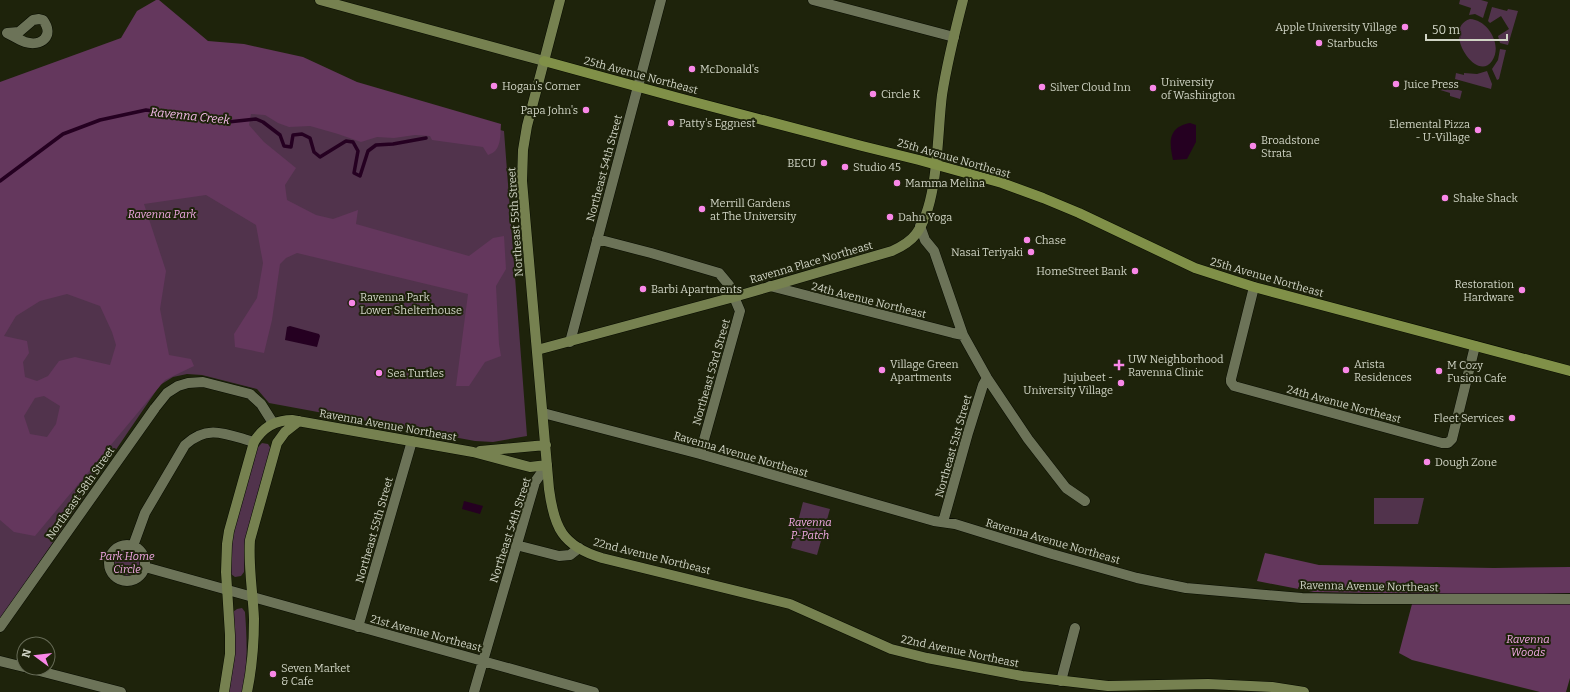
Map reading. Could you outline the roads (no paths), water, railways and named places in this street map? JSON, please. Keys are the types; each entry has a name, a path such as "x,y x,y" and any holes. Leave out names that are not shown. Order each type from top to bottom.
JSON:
{"main road":[{"name":"25th Avenue Northeast","path":"320,0 687,100 936,164 1002,183 1043,198 1195,268 1254,288 1570,371"},
{"name":"Northeast 55th Street","path":"537,350 522,165 527,126 560,0"},
{"name":"Ravenna Place Northeast","path":"537,350 734,297 899,248 914,236 928,207 934,184 943,93 963,0"},
{"path":"537,350 547,465"},
{"name":"Ravenna Avenue Northeast","path":"273,423 284,420 299,421 473,452 530,467 547,465"},
{"path":"247,692 254,638 249,552 254,527 277,443 284,432 299,421"},
{"path":"224,692 230,654 226,558 229,531 254,442 263,429 273,423"},
{"name":"Ravenna Avenue Northeast","path":"473,452 546,445"},
{"name":"22nd Avenue Northeast","path":"547,465 554,518 566,538 579,548 602,558 790,604 890,649 927,658 1022,676 1108,686 1208,684 1272,687 1304,692"}],"street":[{"name":"Northeast 54th Street","path":"570,342 661,0"},
{"path":"813,0 954,37"},
{"path":"920,226 925,240 934,251 963,335 987,378 1028,439 1066,488 1085,502"},
{"path":"597,239 719,273 729,285 734,297"},
{"name":"24th Avenue Northeast","path":"770,286 963,335"},
{"name":"24th Avenue Northeast","path":"1254,288 1231,379 1232,384 1236,387 1442,443 1452,439 1475,346"},
{"name":"Northeast 53rd Street","path":"700,454 740,311 734,297"},
{"name":"Northeast 51st Street","path":"943,522 970,426 983,385 987,378"},
{"name":"Northeast 58th Street","path":"0,627 167,393 178,386 188,383 203,382 250,394 262,404 273,423"},
{"name":"Ravenna Avenue Northeast","path":"543,413 700,454 926,519 955,524 1137,578 1186,588 1302,598 1570,599"},
{"path":"133,546 145,513 185,445 193,437 206,432 212,432 254,442"},
{"name":"Northeast 55th Street","path":"358,627 412,441"},
{"name":"Northeast 54th Street","path":"474,692 535,482 547,465"},
{"path":"127,545 133,546 143,554 145,567 141,576 133,581 121,580 112,572 110,560 116,550 127,545"},
{"name":"22nd Avenue Northeast","path":"516,545 559,556 570,555 579,548"},
{"name":"21st Avenue Northeast","path":"145,567 594,692"},
{"path":"1060,681 1075,628"},
{"path":"0,661 16,665"},
{"path":"56,675 121,692"}],"waterway":[{"name":"Ravenna Creek","path":"0,181 63,134 100,120 146,110 228,122 256,119 263,122 280,135 284,146 291,147 293,135 302,134 310,138 314,152 320,157 346,141 353,142 358,151 354,173 360,176 368,151 376,145 393,144 426,138"}],"place":[{"name":"Apple University Village","path":"1405,27"},
{"name":"Starbucks","path":"1319,43"},
{"name":"McDonald's","path":"692,69"},
{"name":"Juice Press","path":"1396,84"},
{"name":"Hogan's Corner","path":"494,86"},
{"name":"Silver Cloud Inn","path":"1042,87"},
{"name":"University of Washington","path":"1153,88"},
{"name":"Circle K","path":"873,94"},
{"name":"Papa John's","path":"586,110"},
{"name":"Patty's Eggnest","path":"671,123"},
{"name":"Elemental Pizza - U-Village","path":"1478,130"},
{"name":"Broadstone Strata","path":"1253,146"},
{"name":"BECU","path":"824,163"},
{"name":"Studio 45","path":"845,167"},
{"name":"Mamma Melina","path":"897,183"},
{"name":"Shake Shack","path":"1445,198"},
{"name":"Merrill Gardens at The University","path":"702,209"},
{"name":"Dahn Yoga","path":"890,217"},
{"name":"Chase","path":"1027,240"},
{"name":"Nasai Teriyaki","path":"1031,252"},
{"name":"HomeStreet Bank","path":"1135,271"},
{"name":"Barbi Apartments","path":"643,289"},
{"name":"Restoration Hardware","path":"1522,290"},
{"name":"Ravenna Park Lower Shelterhouse","path":"352,303"},
{"name":"UW Neighborhood Ravenna Clinic","path":"1119,365"},
{"name":"Village Green Apartments","path":"882,370"},
{"name":"Arista Residences","path":"1346,370"},
{"name":"M Cozy Fusion Cafe","path":"1439,371"},
{"name":"Sea Turtles","path":"379,373"},
{"name":"Jujubeet - University Village","path":"1121,383"},
{"name":"Fleet Services","path":"1512,418"},
{"name":"Dough Zone","path":"1427,462"},
{"name":"Seven Market & Cafe","path":"273,674"}],"park label":[{"name":"Ravenna Park","path":"162,214"},
{"name":"Ravenna P-Patch","path":"810,528"},
{"name":"Park Home Circle","path":"127,562"},
{"name":"Ravenna Woods","path":"1528,645"}]}
